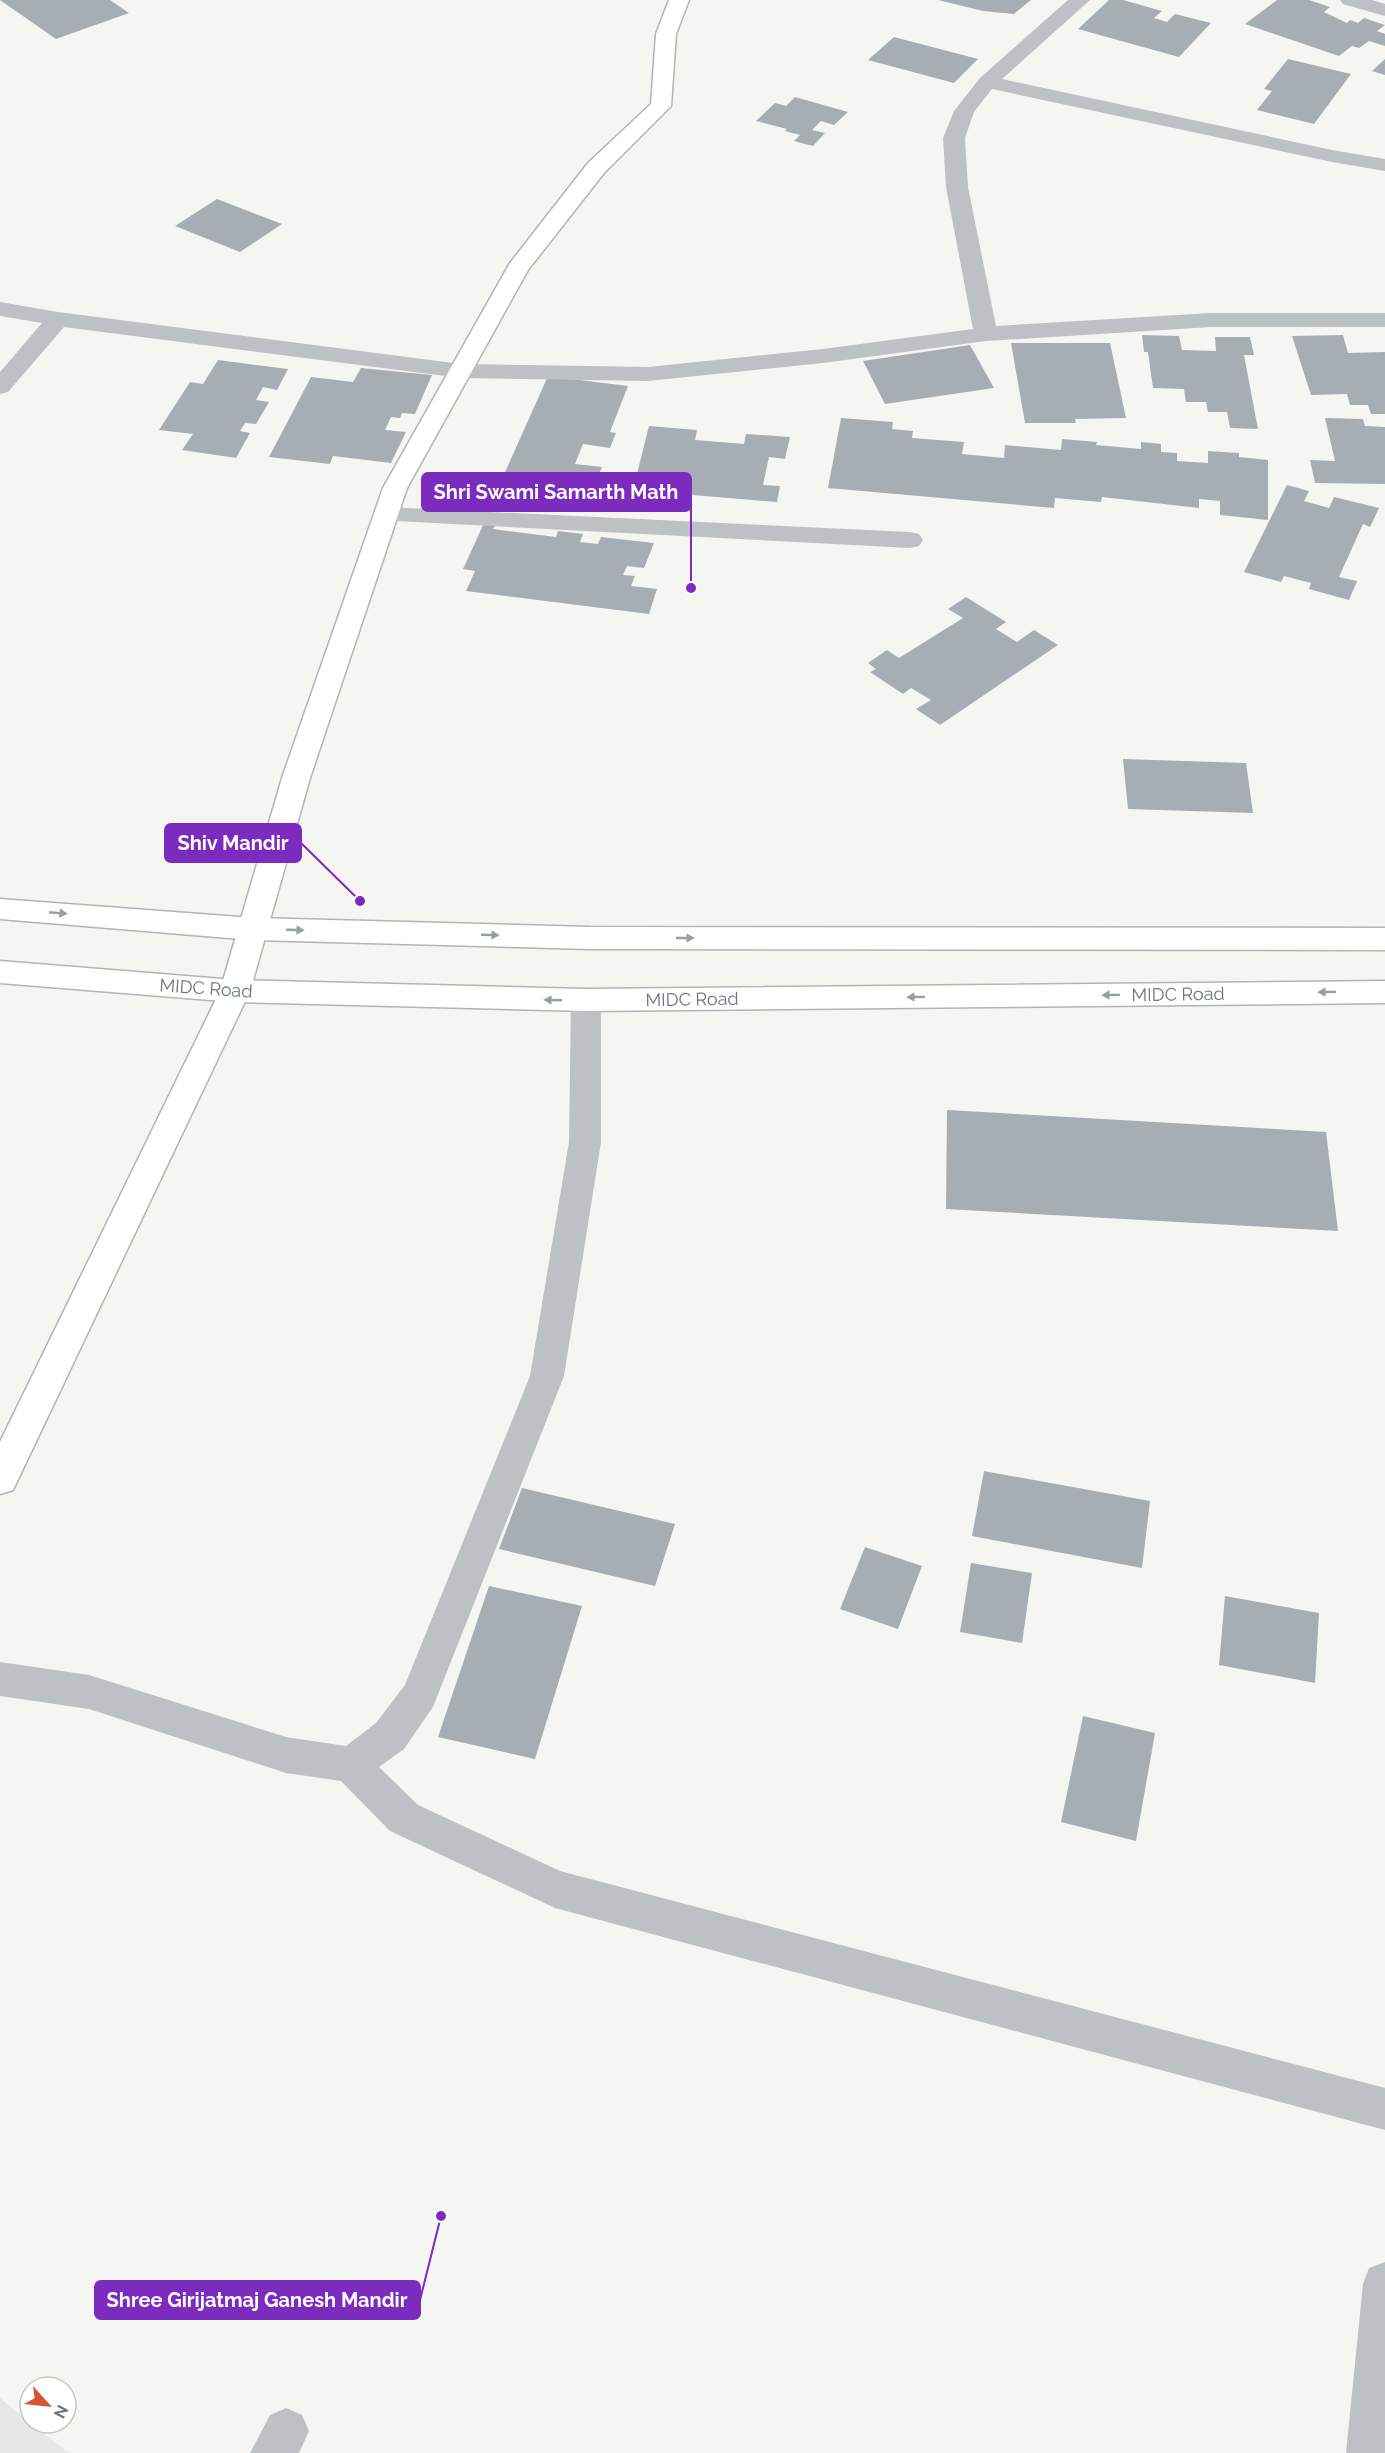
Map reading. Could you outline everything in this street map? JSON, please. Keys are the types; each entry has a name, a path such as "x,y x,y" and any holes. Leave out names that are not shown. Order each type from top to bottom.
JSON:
{"main road":[{"path":"0,1479 236,991 296,778 394,488 518,268 596,168 661,106 666,34 679,0"},
{"path":"0,909 253,929 590,938 1385,939"},
{"name":"MIDC Road","path":"0,972 236,991 586,1000 1385,992"}],"street":[{"path":"986,334 957,187 954,138 964,111 987,82 1080,0"},
{"path":"1350,0 1385,10"},
{"path":"987,82 1332,156 1385,165"},
{"path":"0,309 58,319 461,371 648,374 824,356 986,334 1211,320 1385,320"},
{"path":"0,387 58,319"},
{"path":"386,515 910,540"},
{"path":"351,1765 390,1736 420,1695 547,1376 585,1142 586,1000"},
{"path":"0,1679 89,1692 286,1755 351,1765 404,1818 555,1889 1385,2109"},
{"path":"1369,2453 1385,2284"}],"shaded area":[{"path":"0,2398 18,2413 18,2435 46,2435 69,2453 0,2453"}],"building":[{"path":"0,0 110,0 129,13 56,39"},
{"path":"938,0 1031,0 1014,14 983,11"},
{"path":"1109,0 1123,0 1162,11 1154,18 1167,22 1175,14 1211,23 1179,57 1078,29"},
{"path":"1277,0 1309,0 1330,7 1324,12 1347,23 1350,20 1358,23 1364,18 1385,25 1377,31 1385,34 1385,46 1369,41 1359,48 1352,46 1339,56 1245,24"},
{"path":"894,37 978,59 954,83 868,60"},
{"path":"1288,59 1351,74 1314,124 1257,110 1272,91 1264,89"},
{"path":"1385,59 1385,75 1372,71"},
{"path":"795,97 848,112 834,125 821,121 812,130 825,133 813,146 794,141 800,135 785,131 787,129 756,121 775,103 786,106"},
{"path":"217,199 282,224 240,252 175,226"},
{"path":"1142,335 1179,336 1182,350 1216,351 1215,337 1250,337 1254,355 1244,355 1258,429 1230,428 1227,412 1208,412 1206,402 1186,402 1184,389 1153,388 1148,352 1144,352"},
{"path":"1343,335 1348,353 1385,352 1385,414 1371,414 1368,405 1350,405 1347,394 1311,395 1292,336"},
{"path":"1011,343 1110,343 1126,418 1075,419 1076,423 1025,423"},
{"path":"970,345 994,388 885,404 863,361"},
{"path":"218,360 288,369 277,390 263,387 256,400 269,402 256,424 245,423 240,431 250,433 236,458 182,450 193,434 159,430 190,382 203,384"},
{"path":"361,368 432,375 415,414 402,413 400,418 391,417 385,430 406,432 391,463 333,456 330,464 269,457 311,377 353,382"},
{"path":"548,376 628,386 610,432 616,433 610,448 583,444 575,464 602,467 584,512 493,499"},
{"path":"841,418 893,422 892,429 913,431 912,438 964,442 962,454 1004,458 1005,445 1061,450 1062,439 1141,449 1141,442 1161,444 1161,452 1177,453 1177,461 1208,463 1208,451 1239,453 1239,457 1268,460 1268,520 1220,515 1220,501 1199,499 1199,508 1102,497 1101,502 1055,498 1054,508 828,488"},
{"path":"1325,418 1363,419 1365,426 1385,427 1385,484 1315,483 1310,460 1335,461"},
{"path":"649,426 697,430 695,440 744,444 746,434 790,437 785,459 769,457 763,485 780,486 777,502 633,490"},
{"path":"1287,485 1309,491 1304,501 1329,508 1334,497 1379,508 1370,527 1363,524 1339,577 1357,581 1349,600 1309,589 1311,583 1284,576 1281,582 1244,572"},
{"path":"484,523 496,524 493,529 556,537 558,531 583,534 580,542 598,544 601,537 654,543 644,568 627,566 623,575 635,576 631,586 657,589 649,614 466,591 475,571 463,569"},
{"path":"966,597 1006,622 996,629 1017,642 1034,630 1058,645 940,725 916,709 931,700 911,688 903,694 870,672 876,669 868,663 887,650 899,658 963,618 948,609"},
{"path":"1123,759 1246,763 1253,813 1128,809"},
{"path":"947,1110 1326,1132 1338,1231 946,1209"},
{"path":"984,1471 1150,1501 1142,1568 972,1536"},
{"path":"522,1488 675,1524 655,1586 499,1549"},
{"path":"865,1547 922,1566 898,1629 840,1609"},
{"path":"971,1563 1032,1573 1022,1643 960,1632"},
{"path":"489,1586 582,1606 535,1759 438,1737"},
{"path":"1225,1596 1319,1613 1315,1683 1219,1665"},
{"path":"1083,1716 1155,1733 1136,1841 1061,1822"}],"place":[{"name":"Shri Swami Samarth Math","path":"691,588"},
{"name":"Shiv Mandir","path":"360,901"},
{"name":"Shree Girijatmaj Ganesh Mandir","path":"441,2216"}]}
